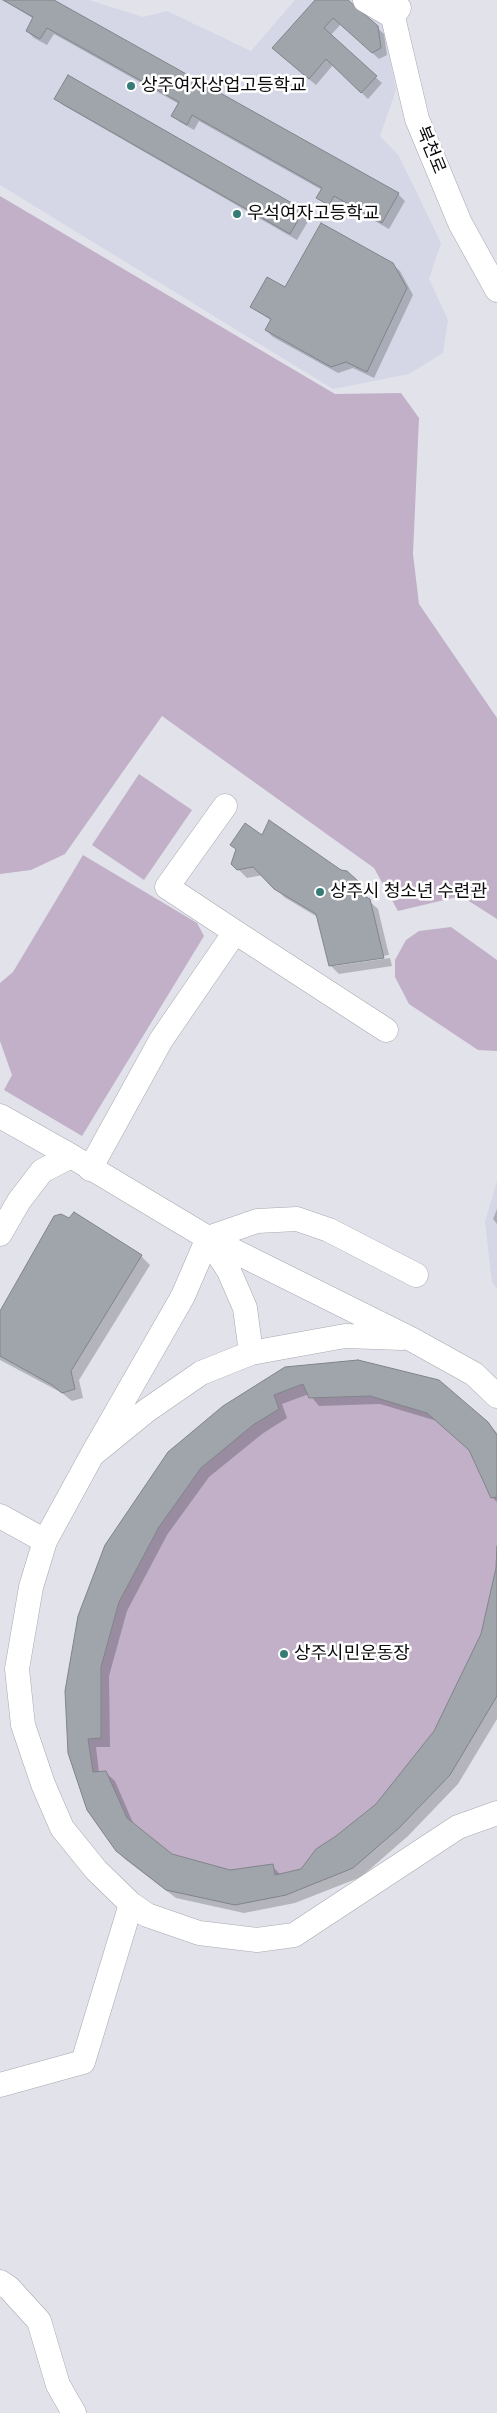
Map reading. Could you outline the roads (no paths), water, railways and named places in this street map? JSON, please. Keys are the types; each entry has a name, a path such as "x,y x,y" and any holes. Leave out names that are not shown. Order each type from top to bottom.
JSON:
{"street":[{"path":"366,0 396,5"},
{"name":"북천로","path":"396,5 417,119 460,223 497,290"},
{"path":"225,806 167,887 386,1030"},
{"path":"90,1169 161,1040 235,932"},
{"path":"0,1116 208,1238 411,1339 474,1374 497,1396"},
{"path":"0,1234 19,1202 42,1171 70,1156"},
{"path":"416,1275 329,1230 297,1219 256,1221 208,1238 183,1296 45,1541 31,1588 17,1669 23,1725 42,1784 62,1828 96,1870 131,1904 147,1915 199,1933 257,1940 294,1935 458,1827 497,1813"},
{"path":"208,1238 229,1271 245,1308 251,1353"},
{"path":"92,1455 146,1411 201,1373 251,1353 345,1336 411,1339"},
{"path":"0,1516 45,1541"},
{"path":"0,2085 83,2062 131,1904"},
{"path":"0,2282 9,2288 39,2321 58,2385 74,2413"}],"place":[{"name":"상주여자상업고등학교","path":"131,86"},
{"name":"우석여자고등학교","path":"237,214"},
{"name":"상주시 청소년 수련관","path":"320,892"},
{"name":"상주시민운동장","path":"284,1654"}]}
